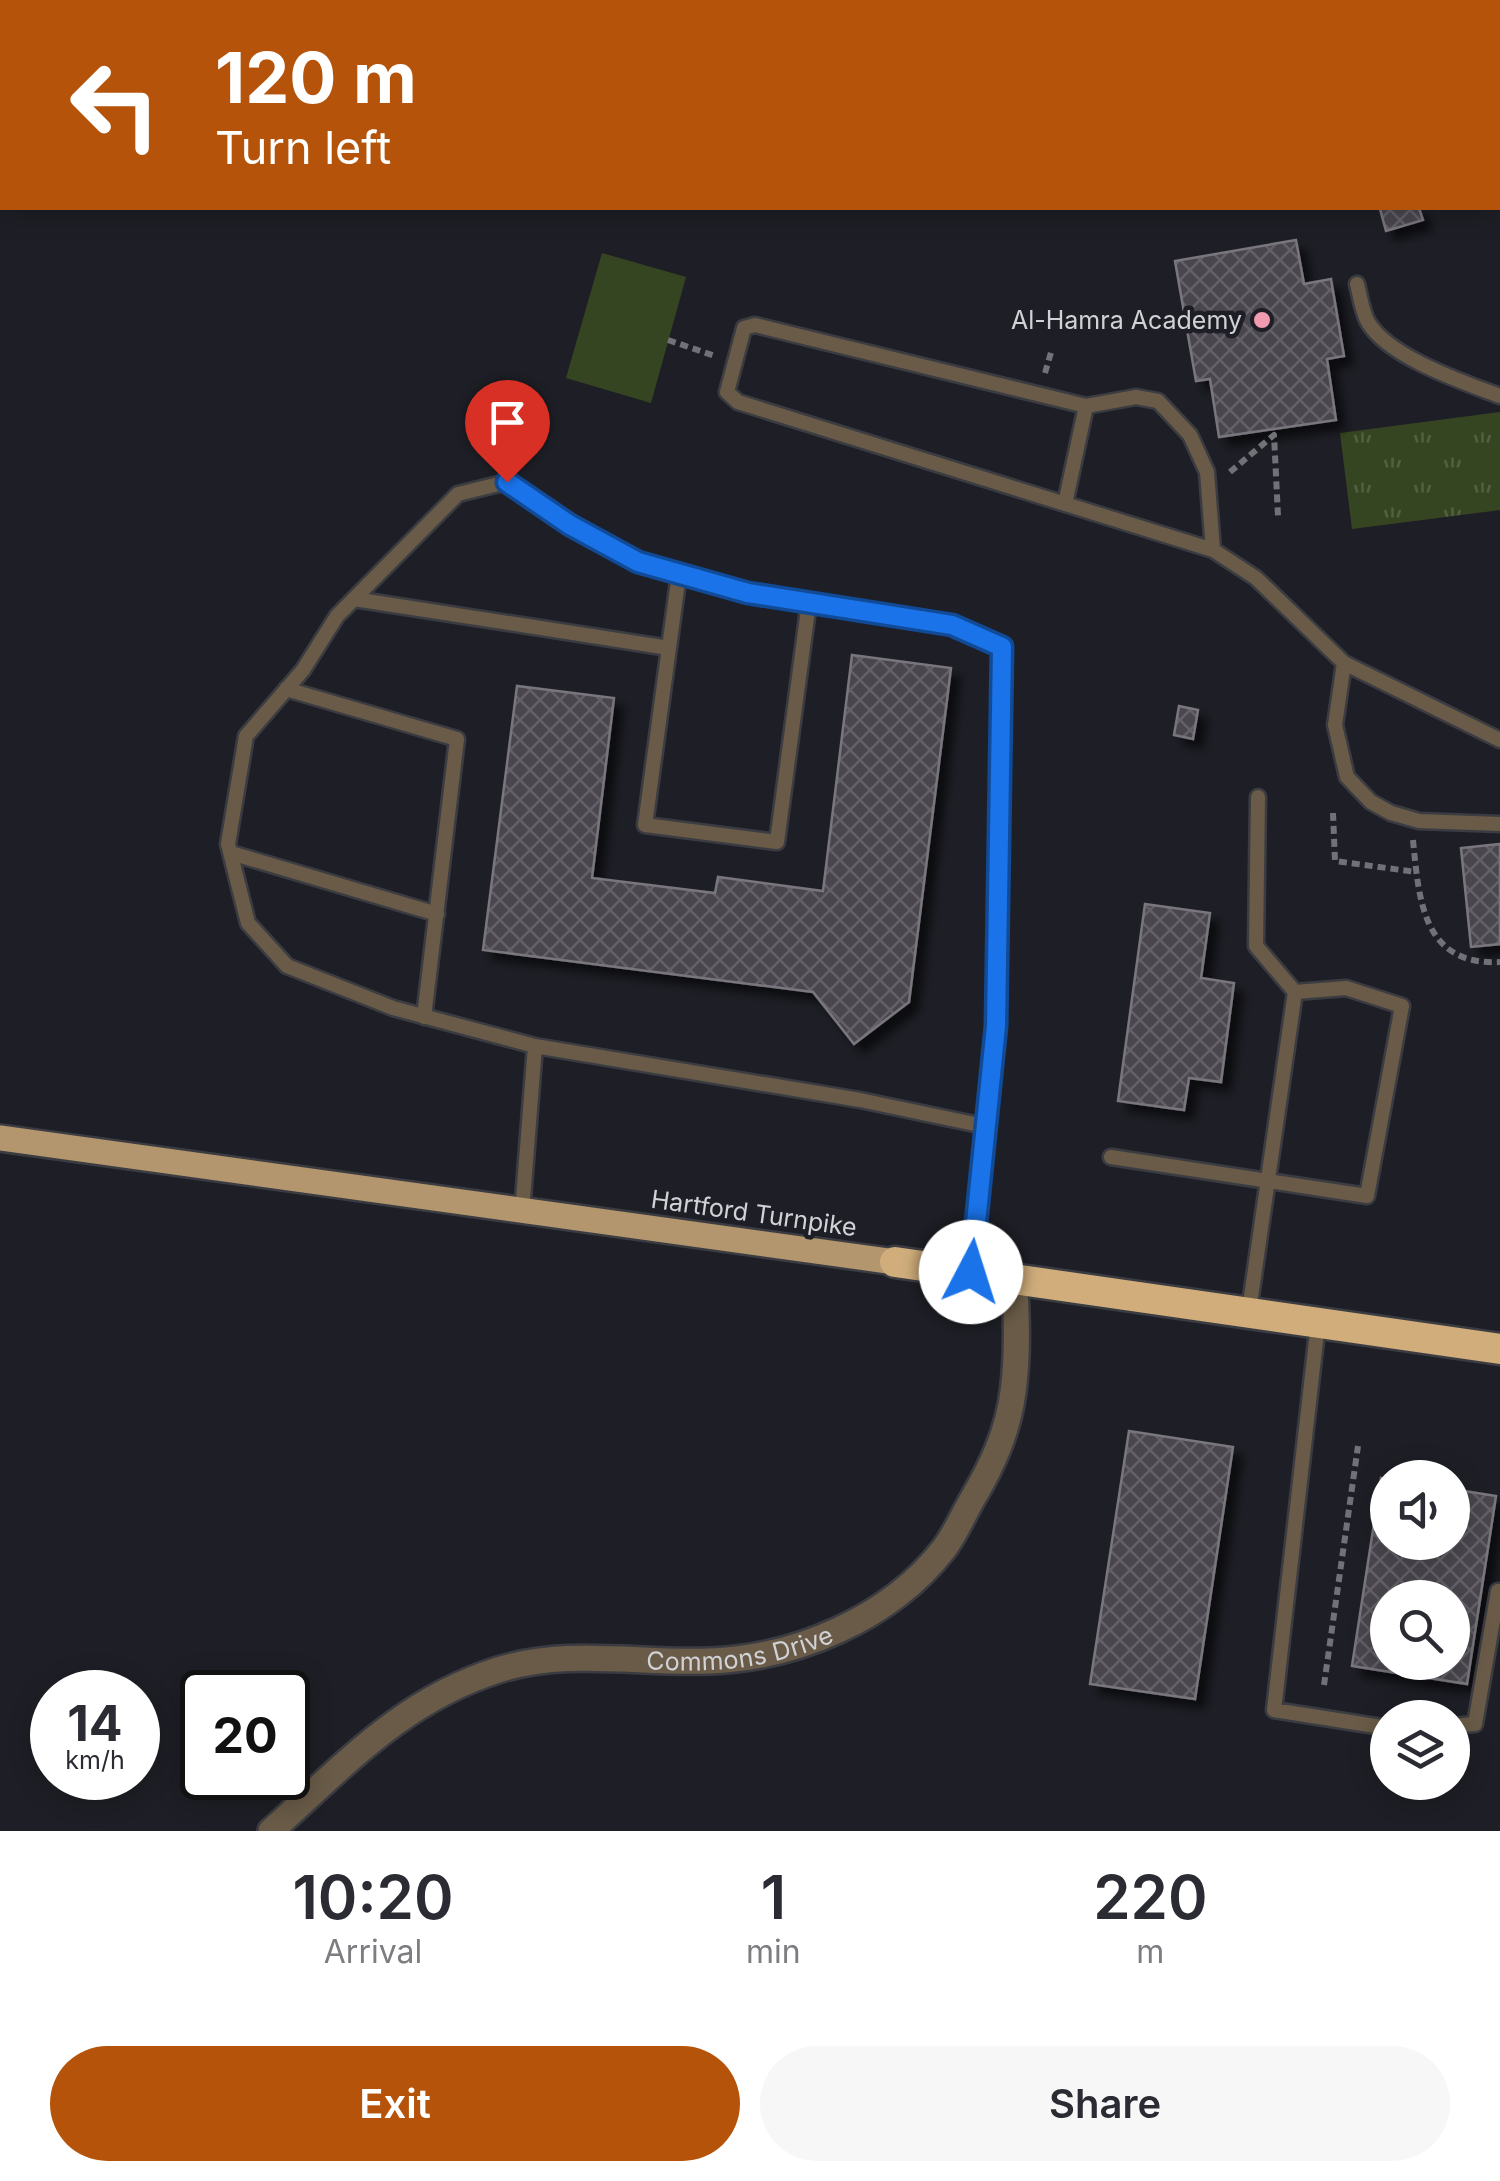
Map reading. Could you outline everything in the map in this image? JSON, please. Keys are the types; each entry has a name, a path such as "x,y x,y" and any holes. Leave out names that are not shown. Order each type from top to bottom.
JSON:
{"highway":[{"name":"Hartford Turnpike","path":"895,1262 1500,1349"}],"main road":[{"name":"Hartford Turnpike","path":"0,1138 895,1262"}],"street":[{"name":"Commons Drive","path":"272,1831 388,1726 422,1702 453,1687 501,1669 559,1657 710,1661 782,1652 844,1628 904,1590 943,1550 997,1457 1013,1395 1017,1346 1014,1278"}],"lane":[{"path":"1357,284 1368,322 1386,341 1418,362 1500,396"},
{"path":"1212,550 1207,472 1190,435 1158,401 1136,397 1086,406 755,325 744,328 727,392 738,402 1212,550 1256,578 1344,662 1500,740"},
{"path":"1065,504 1086,406"},
{"path":"971,1272 996,1026 1002,647 952,625 748,593 638,562 570,525 507,482 458,494 337,616 286,689 246,736 228,844 248,923 288,966 392,1008 535,1046 860,1100 984,1126"},
{"path":"678,574 646,825 776,842 808,602"},
{"path":"354,599 668,648"},
{"path":"1344,662 1334,725 1347,778 1371,802 1411,819 1500,824"},
{"path":"286,689 457,738 424,1016"},
{"path":"1248,1311 1295,992 1256,946 1258,797"},
{"path":"231,854 437,914"},
{"path":"1111,1157 1367,1196 1402,1006 1346,988 1295,992"},
{"path":"522,1212 535,1046"},
{"path":"1318,1322 1274,1710 1370,1725"},
{"path":"1470,1724 1475,1724 1498,1591"}],"path":[{"path":"668,340 735,363"},
{"path":"1208,490 1274,435 1278,516"},
{"path":"1333,814 1334,861 1416,872"},
{"path":"1411,819 1426,923 1447,948 1472,964 1500,962"},
{"path":"1324,1685 1358,1446"}],"green space":[{"path":"602,253 686,277 651,403 566,378"},
{"path":"1500,412 1500,510 1352,529 1340,433"}],"building":[{"path":"1380,210 1420,210 1423,220 1386,231"},
{"name":"Al-Hamra Academy","path":"1296,240 1304,284 1331,279 1344,356 1327,359 1336,420 1219,437 1210,379 1196,381 1175,261"},
{"path":"852,655 951,668 909,1002 854,1044 813,992 483,950 517,686 614,698 592,878 715,893 718,877 823,891"},
{"path":"1179,706 1198,710 1193,739 1174,735"},
{"path":"1500,844 1500,944 1471,947 1461,848"},
{"path":"1145,904 1210,913 1201,978 1234,983 1221,1082 1189,1078 1184,1110 1118,1101"},
{"path":"1129,1431 1233,1447 1195,1699 1090,1684"},
{"path":"1470,1492 1496,1496 1470,1665 1470,1580 1370,1580 1370,1669 1352,1666 1370,1549 1370,1560 1470,1560"}],"place":[{"name":"Al-Hamra Academy","path":"1262,320"}],"route":[{"path":"507,482 570,525 638,562 748,593 952,625 1002,647 996,1026 971,1272"}]}
